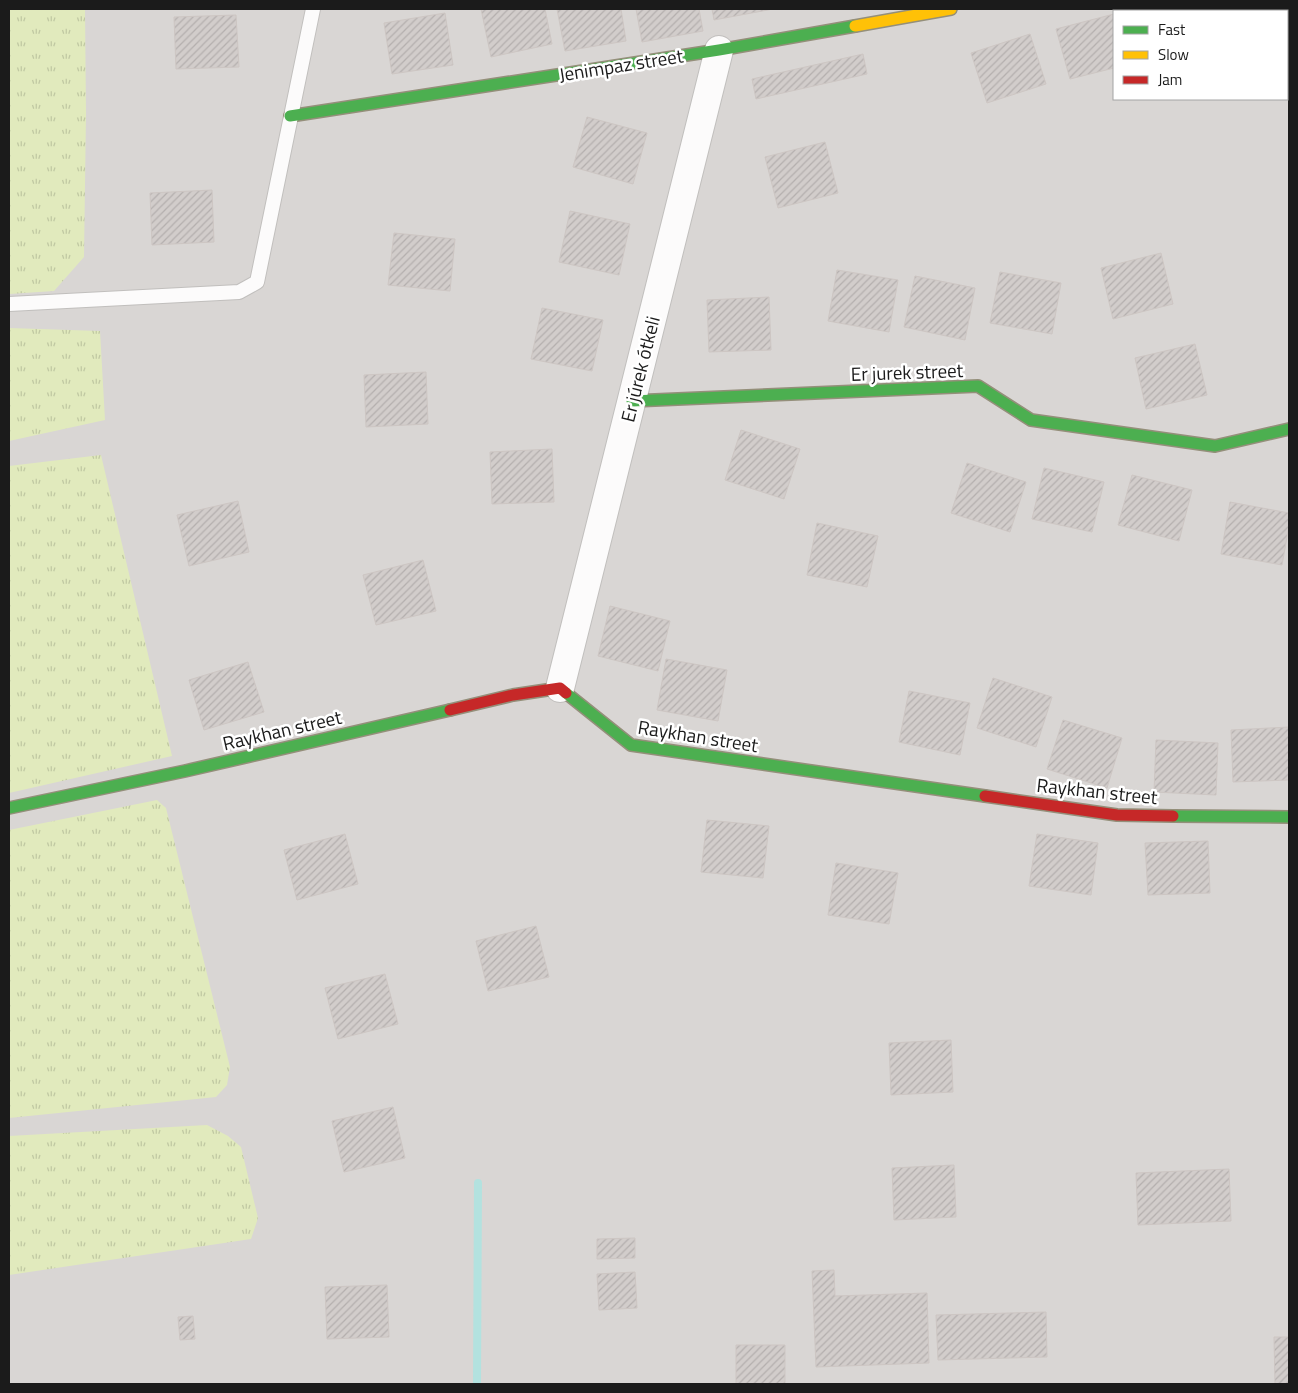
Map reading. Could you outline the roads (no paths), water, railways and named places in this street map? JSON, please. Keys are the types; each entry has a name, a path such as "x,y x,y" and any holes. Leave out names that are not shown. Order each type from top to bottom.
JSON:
{"street":[{"name":"Jenimpaz street","path":"290,116 719,50 951,9"},
{"name":"Er júrek ótkeli","path":"560,688 719,50"},
{"name":"Er jurek street","path":"632,401 978,386 1031,420 1215,446 1289,429"},
{"name":"Raykhan street","path":"9,808 185,771 513,694 560,688 631,745 1116,815 1289,817"}],"lane":[{"path":"9,304 239,292 257,282 313,9"}],"waterway":[{"path":"477,1384 478,1183"}]}
